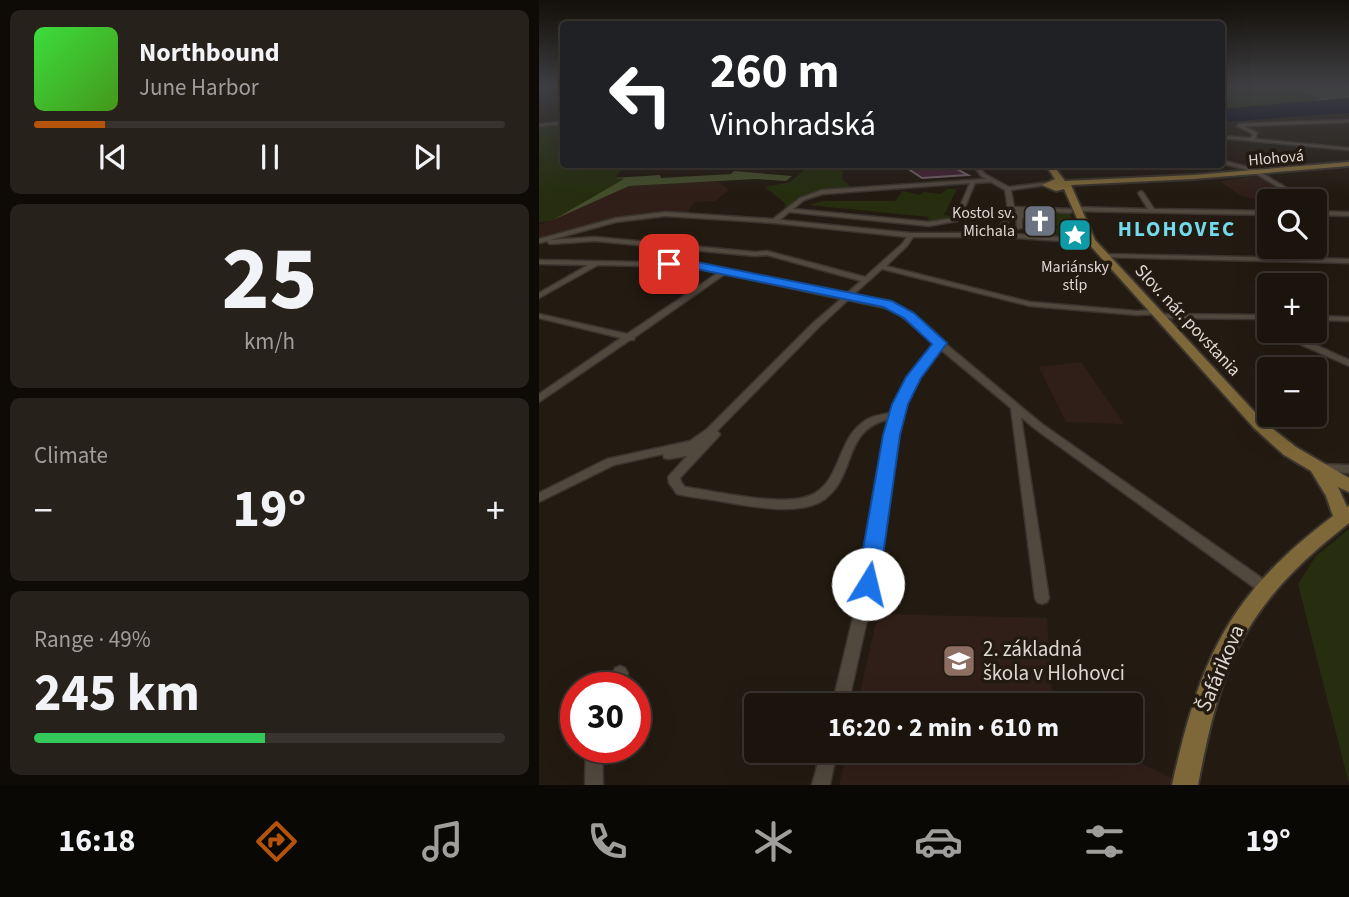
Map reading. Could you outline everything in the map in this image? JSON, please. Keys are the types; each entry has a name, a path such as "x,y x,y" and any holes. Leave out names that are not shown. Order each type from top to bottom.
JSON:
{"main road":[{"name":"Hlohová","path":"1059,185 1257,173 1349,164"},
{"name":"Slov. nár. povstania","path":"1050,168 1091,241 1258,425 1349,486"},
{"path":"1317,467 1347,516"},
{"name":"Šafárikova","path":"1185,785 1198,722 1234,627 1264,587 1290,560 1347,516"}],"street":[{"path":"539,125 560,123"},
{"path":"1253,139 1255,134 1239,125 1290,123"},
{"path":"1225,136 1349,149"},
{"path":"1225,161 1257,173 1285,189"},
{"path":"976,168 1009,189 1011,210 999,235"},
{"path":"774,221 807,197 827,191 992,180"},
{"path":"787,210 929,224 957,219 974,182"},
{"name":"Hlohová","path":"1009,189 1059,185"},
{"path":"1141,193 1152,211"},
{"path":"1038,208 1049,216"},
{"path":"1020,210 1038,208 1257,213"},
{"path":"1019,232 1044,233 1033,227 1020,210"},
{"path":"1019,232 1020,210"},
{"path":"1328,213 1349,214"},
{"path":"540,241 636,216 665,214 774,221 911,235 999,235 1091,241"},
{"path":"1019,232 1033,227"},
{"path":"539,498 611,462 693,444 711,431 905,245 911,235"},
{"path":"540,241 550,243 595,239 767,253 867,280"},
{"path":"1102,254 1349,261"},
{"path":"539,262 692,265 897,308 1015,408 1264,587"},
{"path":"539,296 596,263"},
{"path":"881,267 1030,304 1137,313 1257,317"},
{"path":"539,399 725,271"},
{"path":"829,315 822,326 674,477 675,483 681,491 774,503 808,502 827,492 861,428 880,418 897,415"},
{"path":"539,316 631,338"},
{"path":"1327,318 1349,319"},
{"path":"843,693 868,584 897,415 913,377 940,343"},
{"path":"1304,343 1349,363"},
{"path":"1015,408 1042,598"},
{"path":"646,454 666,456 698,451"},
{"path":"1317,467 1349,469"},
{"path":"594,763 594,785"},
{"path":"821,785 826,763"}],"shaded area":[{"path":"1258,176 1280,189 1257,189 1257,200 1241,196 1219,181"},
{"path":"718,181 729,190 715,201 694,202 688,212 631,215 539,239 539,225 629,186"},
{"path":"1081,362 1124,424 1066,422 1039,367"},
{"name":"2. základná škola v Hlohovci","path":"878,614 1047,618 1052,693 860,693"},
{"path":"844,763 1141,763 1174,779 1173,785 839,785"}],"green space":[{"path":"560,124 560,168 623,168 615,177 625,179 553,220 539,223 539,125"},
{"path":"806,168 843,168 842,179 852,188 801,196 788,207 784,207 786,204 765,187 790,182"},
{"path":"734,171 792,176 786,181 755,179 629,186 553,220 624,179 614,178 731,174"},
{"path":"947,189 957,189 944,215 955,217 927,222 929,217 809,205 822,201 895,201 903,191 920,195 923,192 941,194"},
{"path":"1045,212 1069,213 1081,236 1047,235 1044,230 1058,228"},
{"path":"1349,529 1349,784 1298,584 1316,556"}],"building":[{"path":"907,168 955,168 968,175 922,178"}],"place":[{"name":"Kostol sv. Michala","path":"1040,221"},
{"name":"Mariánsky stĺp","path":"1075,235"},
{"name":"2. základná škola v Hlohovci","path":"959,661"}],"district":[{"name":"HLOHOVEC","path":"1177,229"}],"route":[{"path":"669,264 692,265 887,304 909,315 940,343 913,377 900,404 891,435 868,584"}]}
